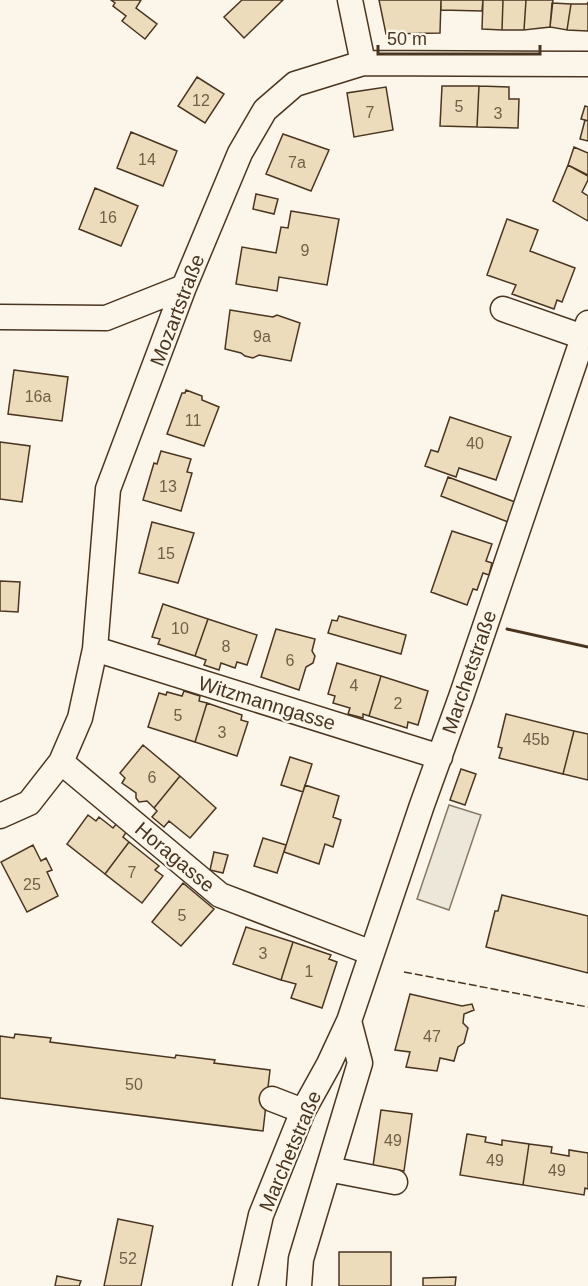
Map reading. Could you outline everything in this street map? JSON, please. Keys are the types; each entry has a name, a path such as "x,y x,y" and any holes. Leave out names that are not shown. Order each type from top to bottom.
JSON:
{"street":[{"path":"350,0 363,63"},
{"name":"Mozartstraße","path":"0,816 29,803 61,762 80,718 95,649 108,489 184,287 240,153 265,110 295,84 363,63 588,64"},
{"path":"0,317 106,318 184,287"},
{"path":"503,309 586,330"},
{"name":"Marchetstraße","path":"245,1286 261,1215 303,1111 349,1021 586,330"},
{"name":"Witzmanngasse","path":"95,649 440,757"},
{"name":"Horagasse","path":"61,762 220,895 372,953"},
{"name":"Marchetstraße","path":"299,1286 301,1259 360,1063 349,1021"},
{"path":"272,1099 303,1111"},
{"path":"328,1169 394,1182"}],"shaded area":[{"path":"449,805 481,815 449,910 417,899"}],"building":[{"path":"111,0 141,0 136,8 157,24 145,39 122,21 126,16 113,6 115,3"},
{"path":"242,0 283,0 244,38 224,17"},
{"path":"379,0 441,0 440,33 386,34"},
{"path":"441,0 483,0 482,11 441,10"},
{"path":"483,0 503,0 502,30 482,29"},
{"path":"503,0 526,0 524,30 502,30"},
{"path":"526,0 553,0 550,27 524,30"},
{"path":"588,2 588,31 567,30 571,4 587,4"},
{"path":"552,3 571,4 567,30 550,27"},
{"path":"197,77 224,94 205,123 178,106"},
{"path":"442,86 479,86 477,127 440,126"},
{"path":"479,86 509,87 509,99 519,99 518,128 477,127"},
{"path":"386,87 393,130 354,137 347,93"},
{"path":"585,106 588,107 588,121 581,119"},
{"path":"585,120 588,121 588,141 580,139"},
{"path":"131,132 177,151 163,186 117,168"},
{"path":"283,134 329,150 311,191 266,174"},
{"path":"574,147 588,153 588,175 568,165"},
{"path":"568,165 588,176 582,192 588,196 588,221 553,201"},
{"path":"95,188 138,206 121,246 79,229"},
{"path":"256,194 278,199 274,214 253,209"},
{"path":"291,211 339,219 327,285 279,277 277,291 236,284 242,247 276,253 281,227 288,228"},
{"path":"507,219 538,230 530,251 575,268 562,302 557,300 554,309 512,294 516,285 487,275"},
{"path":"230,310 273,317 277,315 300,323 291,361 259,355 253,358 225,349"},
{"path":"14,370 68,377 62,421 8,414"},
{"path":"186,390 202,396 202,400 219,407 204,446 167,434 182,393"},
{"path":"450,417 511,437 496,480 459,468 456,477 425,466 431,450 438,452"},
{"path":"0,442 30,446 22,502 0,499"},
{"path":"161,451 191,459 187,472 192,473 181,511 143,500 154,463 157,464"},
{"path":"448,477 515,502 508,522 441,496"},
{"path":"152,522 194,533 178,583 139,573"},
{"path":"452,531 492,544 486,561 492,563 489,575 483,573 477,590 473,589 467,605 431,592"},
{"path":"0,581 20,582 18,612 0,611"},
{"path":"163,604 208,619 195,656 158,644 160,639 152,637"},
{"path":"339,616 406,635 401,654 328,633 332,620 337,621"},
{"path":"208,619 257,635 247,665 237,662 235,668 221,663 219,670 204,665 206,660 195,656"},
{"path":"276,629 315,639 312,651 315,656 313,663 306,667 299,690 261,677"},
{"path":"337,663 381,676 369,716 363,714 363,718 348,714 350,708 333,703 335,696 328,694"},
{"path":"381,676 428,691 418,725 408,722 407,728 369,716"},
{"path":"184,691 200,696 199,701 207,703 195,742 148,727 159,693 166,695 167,692 182,696"},
{"path":"207,703 242,715 241,720 248,722 237,756 195,742"},
{"path":"506,714 574,731 563,774 499,758 502,748 498,747"},
{"path":"574,731 588,734 588,780 563,774"},
{"path":"143,745 180,776 154,808 147,801 139,802 136,793 122,783 125,778 120,773"},
{"path":"290,757 312,764 303,792 281,785"},
{"path":"461,769 476,774 465,805 450,800"},
{"path":"180,776 216,808 190,838 169,821 164,827 152,817 157,811 154,808"},
{"path":"305,785 339,796 333,817 341,820 333,847 325,844 319,864 284,852"},
{"path":"88,815 96,821 99,817 113,828 117,823 127,831 123,837 129,842 105,874 67,844"},
{"path":"263,838 286,845 277,873 254,866"},
{"path":"129,842 159,866 155,870 163,876 142,903 105,874"},
{"path":"33,845 41,861 46,858 52,870 47,872 58,896 27,912 1,862"},
{"path":"214,852 228,855 223,873 210,870"},
{"path":"183,883 214,909 181,946 152,922"},
{"path":"502,895 588,916 588,973 486,947 495,911 498,911"},
{"path":"246,927 293,942 281,980 233,964"},
{"path":"293,942 331,955 329,959 337,962 322,1008 291,998 296,984 281,980"},
{"path":"410,994 462,1006 472,1004 474,1010 464,1014 463,1023 468,1028 464,1043 458,1047 454,1061 440,1058 437,1071 406,1067 410,1052 395,1050"},
{"path":"15,1034 51,1038 50,1042 175,1058 176,1055 215,1060 214,1063 270,1070 263,1131 0,1098 0,1036 14,1038"},
{"path":"381,1110 412,1114 404,1171 373,1166"},
{"path":"467,1134 486,1137 485,1142 502,1145 502,1140 529,1144 523,1185 460,1175"},
{"path":"529,1144 552,1147 551,1153 569,1156 569,1150 588,1153 588,1189 585,1188 584,1195 523,1185"},
{"path":"118,1219 153,1226 141,1286 104,1286"},
{"path":"339,1252 391,1252 391,1286 339,1286"},
{"path":"57,1276 81,1281 79,1286 55,1286"},
{"path":"456,1277 455,1286 423,1286 423,1278"}],"fence":[{"path":"404,972 588,1007"}],"wall":[{"path":"507,629 588,647"}]}
